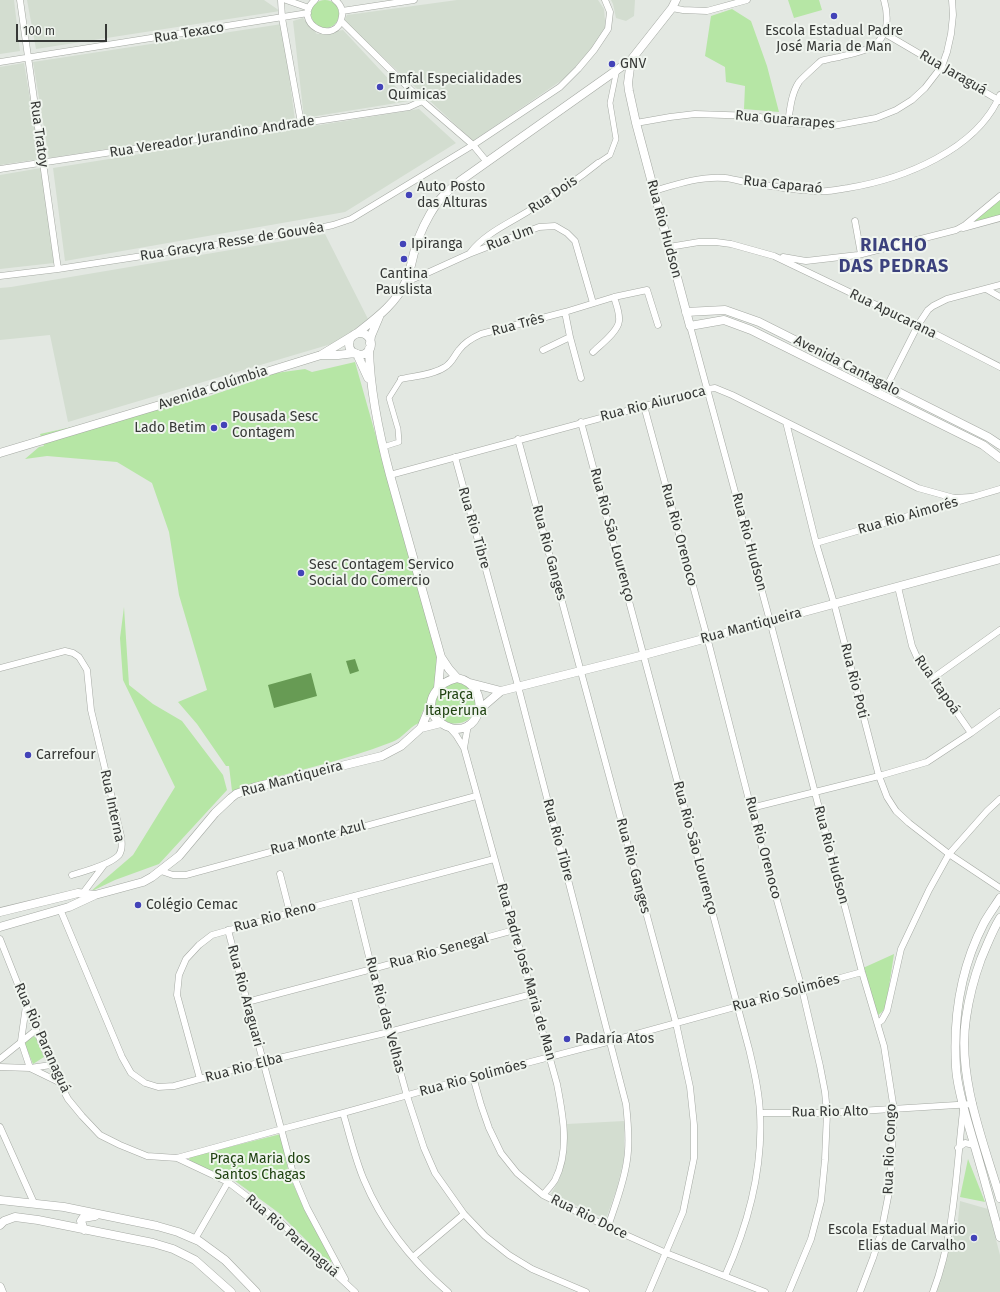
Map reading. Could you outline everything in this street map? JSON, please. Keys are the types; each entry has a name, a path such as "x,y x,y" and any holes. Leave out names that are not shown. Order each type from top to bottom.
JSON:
{"street":[{"name":"Rua Tratoy","path":"20,0 58,269"},
{"path":"280,0 301,123"},
{"path":"286,0 308,10"},
{"path":"315,0 308,10 310,23 314,27 324,31 334,29 341,21 342,11 335,0"},
{"path":"342,11 414,0"},
{"name":"Rua Gracyra Resse de Gouvêa","path":"0,276 58,269 306,232 351,219 473,145 560,87 578,69 597,46 608,29 610,12 605,0"},
{"path":"371,384 356,354 352,351 349,344 350,340 355,334 380,316 391,304 406,282 419,237 437,204 444,196 460,181 630,60 674,4 683,10 708,11 747,0"},
{"path":"788,123 792,100 799,81 820,62 865,50 877,44 884,33 887,24 887,10 884,0"},
{"name":"Rua Guararapes","path":"636,123 695,114 754,116 788,123 833,126 876,118 896,110 912,100 925,88 942,66 948,52 951,34 953,15 952,0"},
{"name":"Rua Texaco","path":"0,62 282,18 308,10"},
{"path":"341,21 422,101 473,145 487,162"},
{"name":"Rua Jaraguá","path":"884,33 999,99"},
{"name":"Rua Rio Hudson","path":"630,60 628,83 636,123 770,621 862,972 878,1023"},
{"path":"598,163 610,155 616,139 610,103 618,69"},
{"name":"Rua Caparaó","path":"654,191 705,179 725,178 772,186 823,192 883,181 934,161 952,149 971,134 985,120 999,99"},
{"name":"Rua Vereador Jurandino Andrade","path":"0,169 408,107 422,101"},
{"name":"Rua Dois","path":"470,254 482,240 531,210 598,163"},
{"path":"956,230 965,225 1000,196"},
{"path":"774,256 806,261 861,254 1000,218"},
{"path":"855,221 861,254"},
{"name":"Rua Um","path":"406,282 470,254 539,227 555,226 567,233 575,241 593,303"},
{"name":"Rua Apucarana","path":"669,247 698,242 716,242 731,244 774,256 918,325 1000,367"},
{"path":"887,386 923,316 933,306 947,299 1000,285"},
{"path":"986,289 1000,297"},
{"name":"Rua Três","path":"401,379 437,371 446,367 451,362 458,350 468,340 481,334 565,312 614,296 647,290 658,325"},
{"path":"593,352 616,330 619,322 614,296"},
{"name":"Avenida Cantagalo","path":"686,312 725,310 759,322 988,437 1000,445"},
{"path":"565,312 581,378"},
{"path":"321,355 365,353 380,316"},
{"name":"Avenida Cantagalo","path":"690,326 724,320 751,330 983,445 1000,458"},
{"path":"355,334 359,333 368,337 371,384 383,447 390,474 441,657 457,678"},
{"name":"Avenida Colúmbia","path":"0,453 321,355 355,334"},
{"path":"543,350 570,337"},
{"path":"383,447 399,442 398,429 389,398 401,379"},
{"name":"Rua Rio Aiuruoca","path":"390,474 581,422 715,388 732,395 918,488 954,498 971,497"},
{"name":"Rua Rio Orenoco","path":"644,406 802,990 820,1066 827,1113 825,1160 821,1201 811,1239 789,1292"},
{"name":"Rua Rio São Lourenço","path":"581,422 738,1007 756,1082 760,1113 759,1152 755,1184 748,1215 737,1249 724,1276"},
{"name":"Rua Rio Poti","path":"786,422 816,543 834,603 879,776 887,797 896,811 909,823 949,854 1000,888"},
{"name":"Rua Rio Ganges","path":"518,439 676,1023 690,1087 694,1125 694,1158 682,1212 649,1292"},
{"name":"Rua Rio Tibre","path":"455,457 518,686 611,1041 626,1104 628,1160 608,1227"},
{"name":"Rua Rio Aimorés","path":"816,543 1000,489"},
{"name":"Rua Mantiqueira","path":"480,709 501,691 518,686 644,655 1000,559"},
{"name":"Rua Itapoá","path":"898,587 912,646 920,664 933,678 971,733"},
{"path":"933,678 1000,630"},
{"name":"Rua Interna","path":"0,668 65,652 73,653 83,662 87,670 91,710 122,846 119,855 104,865 72,875"},
{"path":"438,688 441,657"},
{"path":"457,678 464,679 470,683 477,692 480,709 473,722 456,729 441,723 433,713 431,704 432,698 438,688 448,680 457,678"},
{"path":"470,683 501,691"},
{"name":"Rua Mantiqueira","path":"0,926 79,903 95,895 143,882 161,871 178,856 215,813 236,794 255,787 382,756 401,746 421,728 431,704"},
{"path":"752,808 879,776 927,762 1000,712"},
{"name":"Rua Mantiqueira","path":"421,728 441,723"},
{"name":"Rua Padre José Maria de Man","path":"464,748 468,725"},
{"name":"Rua Padre José Maria de Man","path":"449,727 464,748 476,796 557,1084 562,1111 564,1135 562,1157 555,1180 543,1195"},
{"name":"Rua Monte Azul","path":"161,871 174,875 186,875 476,796"},
{"path":"878,1023 888,1011 901,949 949,854 987,811 1000,799"},
{"name":"Rua Rio Reno","path":"200,1079 177,995 179,975 186,959 199,945 212,935 494,859"},
{"name":"Rua Interna","path":"83,893 104,865"},
{"path":"280,874 290,913"},
{"path":"79,903 83,893"},
{"name":"Rua Mantiqueira","path":"0,912 83,893 95,895"},
{"name":"Rua Rio das Velhas","path":"354,896 406,1096 424,1148 435,1173 464,1214 485,1236 509,1256 532,1269 586,1292"},
{"path":"1000,898 984,923 964,970 956,1018 956,1068 974,1145 1000,1237"},
{"name":"Rua Rio Elba","path":"60,909 119,1050 131,1073 145,1083 158,1087 174,1086 262,1062 389,1032 532,994"},
{"path":"1000,918 993,929 975,975 966,1019 965,1043 966,1067 973,1104 1000,1198"},
{"name":"Rua Rio Araguari","path":"228,930 262,1062 282,1129 294,1177 307,1208 348,1285"},
{"name":"Rua Rio Senegal","path":"247,1002 514,930"},
{"name":"Rua Rio Paranaguá","path":"0,938 50,1065 68,1099 100,1135 147,1156 177,1158 228,1182 280,1221 355,1292"},
{"name":"Rua Rio Solimões","path":"177,1158 473,1077 802,990 862,972"},
{"path":"26,1006 21,1041 30,1068 59,1082"},
{"name":"Rua Rio Congo","path":"860,1292 881,1233 890,1187 894,1110 884,1046 878,1023"},
{"path":"0,1059 36,1030"},
{"path":"0,1067 30,1068 50,1065"},
{"name":"Rua Rio Doce","path":"473,1077 489,1128 501,1153 517,1173 543,1195 608,1227 666,1253 765,1292"},
{"name":"Rua Rio Alto","path":"760,1113 827,1113 973,1104"},
{"path":"933,1292 944,1252 953,1209 958,1148 964,1105"},
{"path":"344,1113 354,1151 365,1182 394,1235 431,1278 448,1292"},
{"path":"0,1127 34,1203"},
{"path":"958,1148 965,1143 974,1145"},
{"path":"195,1239 228,1182"},
{"path":"0,1200 64,1207 157,1226 178,1232 195,1239 225,1260 256,1292"},
{"path":"413,1257 464,1214"},
{"path":"84,1230 81,1221 83,1218 88,1216 109,1216"},
{"path":"0,1225 15,1217 38,1220 153,1243 173,1249 195,1260 231,1292"},
{"path":"0,1287 2,1292"}],"shaded area":[{"path":"0,0 14,0 20,51 0,54"},
{"path":"27,0 264,0 280,11 36,49"},
{"path":"457,0 598,0 604,9 606,33 565,78 473,141 344,21 347,15"},
{"path":"611,0 635,0 634,16 626,21 616,18"},
{"path":"303,18 317,34 343,30 409,101 304,118 293,21"},
{"path":"282,24 295,120 49,158 33,62"},
{"path":"24,63 40,159 0,165 0,67"},
{"path":"419,109 456,143 345,212 65,261 53,168"},
{"path":"41,168 54,263 0,269 0,175"},
{"path":"325,234 368,319 338,342 68,422 50,335 0,340 0,288"},
{"path":"355,659 359,671 350,674 346,661"},
{"path":"311,673 317,696 274,708 268,685"},
{"path":"624,1121 624,1159 617,1188 606,1219 551,1194 559,1180 565,1160 567,1124"},
{"name":"Escola Estadual Mario Elias de Carvalho","path":"960,1201 988,1209 1000,1255 1000,1292 936,1292 958,1220"}],"green space":[{"path":"325,0 335,4 339,14 335,24 325,28 315,24 311,14 315,4"},
{"path":"788,0 819,0 822,10 794,18"},
{"path":"732,9 751,21 767,66 779,112 744,109 745,86 726,82 725,67 705,56 711,16"},
{"path":"1000,198 1000,216 971,224"},
{"name":"Sesc Contagem Servico Social do Comercio","path":"355,362 438,656 436,660 436,685 422,713 419,723 396,740 352,756 272,778 232,791 229,766 226,766 197,724 178,702 207,690 179,595 169,532 152,483 117,462 47,456 25,459 39,447 44,446 40,434 207,397 276,373 305,369 312,372"},
{"path":"124,607 129,685 153,704 182,721 223,775 227,790 159,864 115,880 90,892 133,855 175,787 123,680 120,638"},
{"name":"Praça Itaperuna","path":"452,682 462,684 470,689 474,695 476,706 473,715 467,720 459,723 451,723 443,720 437,714 435,704 439,690"},
{"path":"894,954 886,1006 877,1016 863,968"},
{"path":"35,1036 44,1057 33,1064 24,1042"},
{"name":"Praça Maria dos Santos Chagas","path":"281,1134 289,1175 306,1213 332,1260 330,1264 279,1213 231,1178 190,1163 189,1157"},
{"path":"968,1159 985,1202 960,1197"}],"place":[{"name":"Escola Estadual Padre José Maria de Man","path":"834,16"},
{"name":"GNV","path":"612,64"},
{"name":"Emfal Especialidades Químicas","path":"380,87"},
{"name":"Auto Posto das Alturas","path":"409,195"},
{"name":"Ipiranga","path":"403,244"},
{"name":"Cantina Pauslista","path":"404,259"},
{"name":"Pousada Sesc Contagem","path":"224,425"},
{"name":"Lado Betim","path":"214,428"},
{"name":"Sesc Contagem Servico Social do Comercio","path":"301,573"},
{"name":"Carrefour","path":"28,755"},
{"name":"Colégio Cemac","path":"138,905"},
{"name":"Padaría Atos","path":"567,1039"},
{"name":"Escola Estadual Mario Elias de Carvalho","path":"974,1238"}],"district":[{"name":"RIACHO DAS PEDRAS","path":"894,256"}]}
